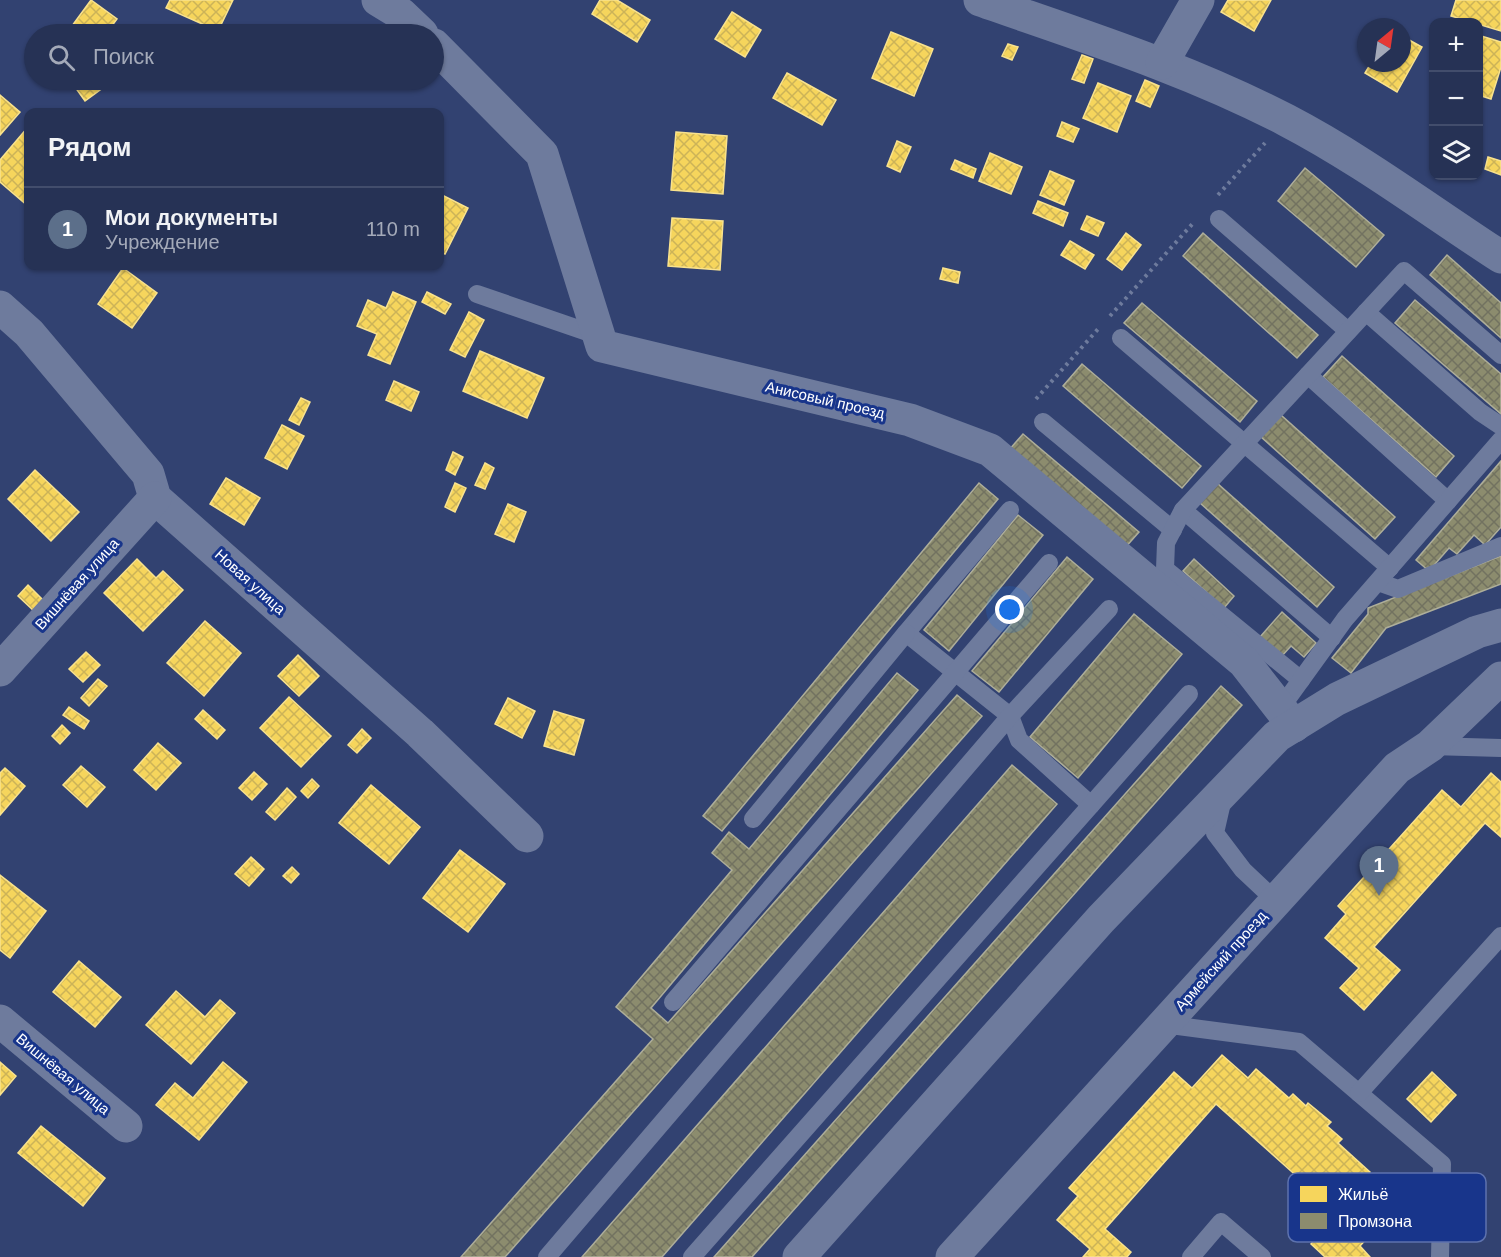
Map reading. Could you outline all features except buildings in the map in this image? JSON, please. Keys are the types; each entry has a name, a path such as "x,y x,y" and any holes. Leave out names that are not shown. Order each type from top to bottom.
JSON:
{"street":[{"path":"378,0 401,14 412,24"},
{"path":"980,0 1162,63 1285,120 1354,160 1501,257"},
{"path":"1162,63 1198,0"},
{"path":"444,55 542,154 599,336"},
{"name":"Новая улица","path":"0,307 29,333 148,474 155,498 420,733 527,836"},
{"name":"Анисовый проезд","path":"599,336 602,346 910,420 990,450 1244,662 1287,717"},
{"name":"Вишнёвая улица","path":"0,670 155,498"},
{"path":"799,1257 1101,919 1276,736 1287,717 1337,699 1477,632 1501,624"},
{"name":"Армейский проезд","path":"952,1257 1397,768 1430,746 1501,678"},
{"name":"Вишнёвая улица","path":"0,1021 126,1126"}],"lane":[{"path":"1219,219 1348,331"},
{"path":"1301,680 1165,569 1166,543 1183,510 1404,271 1501,355"},
{"path":"477,294 599,336"},
{"path":"1366,312 1480,412 1501,426"},
{"path":"1121,338 1246,442 1390,568"},
{"path":"1308,375 1448,501"},
{"path":"1043,422 1173,530"},
{"path":"1287,717 1301,680 1332,638 1501,440"},
{"path":"753,819 1010,510"},
{"path":"1183,510 1332,638"},
{"path":"1378,582 1398,589 1501,546"},
{"path":"673,1002 1049,563"},
{"path":"547,1257 1010,716 1109,609"},
{"path":"906,633 1010,716 1019,740 1091,805"},
{"path":"692,1257 1189,694"},
{"path":"1430,746 1501,748"},
{"path":"1224,791 1215,833 1243,870 1276,901"},
{"path":"1359,1094 1501,936"},
{"path":"1163,1024 1299,1042 1442,1164 1442,1173"},
{"path":"1191,1257 1221,1222 1262,1257"},
{"path":"1440,1242 1440,1257"}],"path":[{"path":"1214,200 1285,120"},
{"path":"1030,405 1198,218"}],"place":[{"name":"Мои документы","path":"1379,896"}]}
